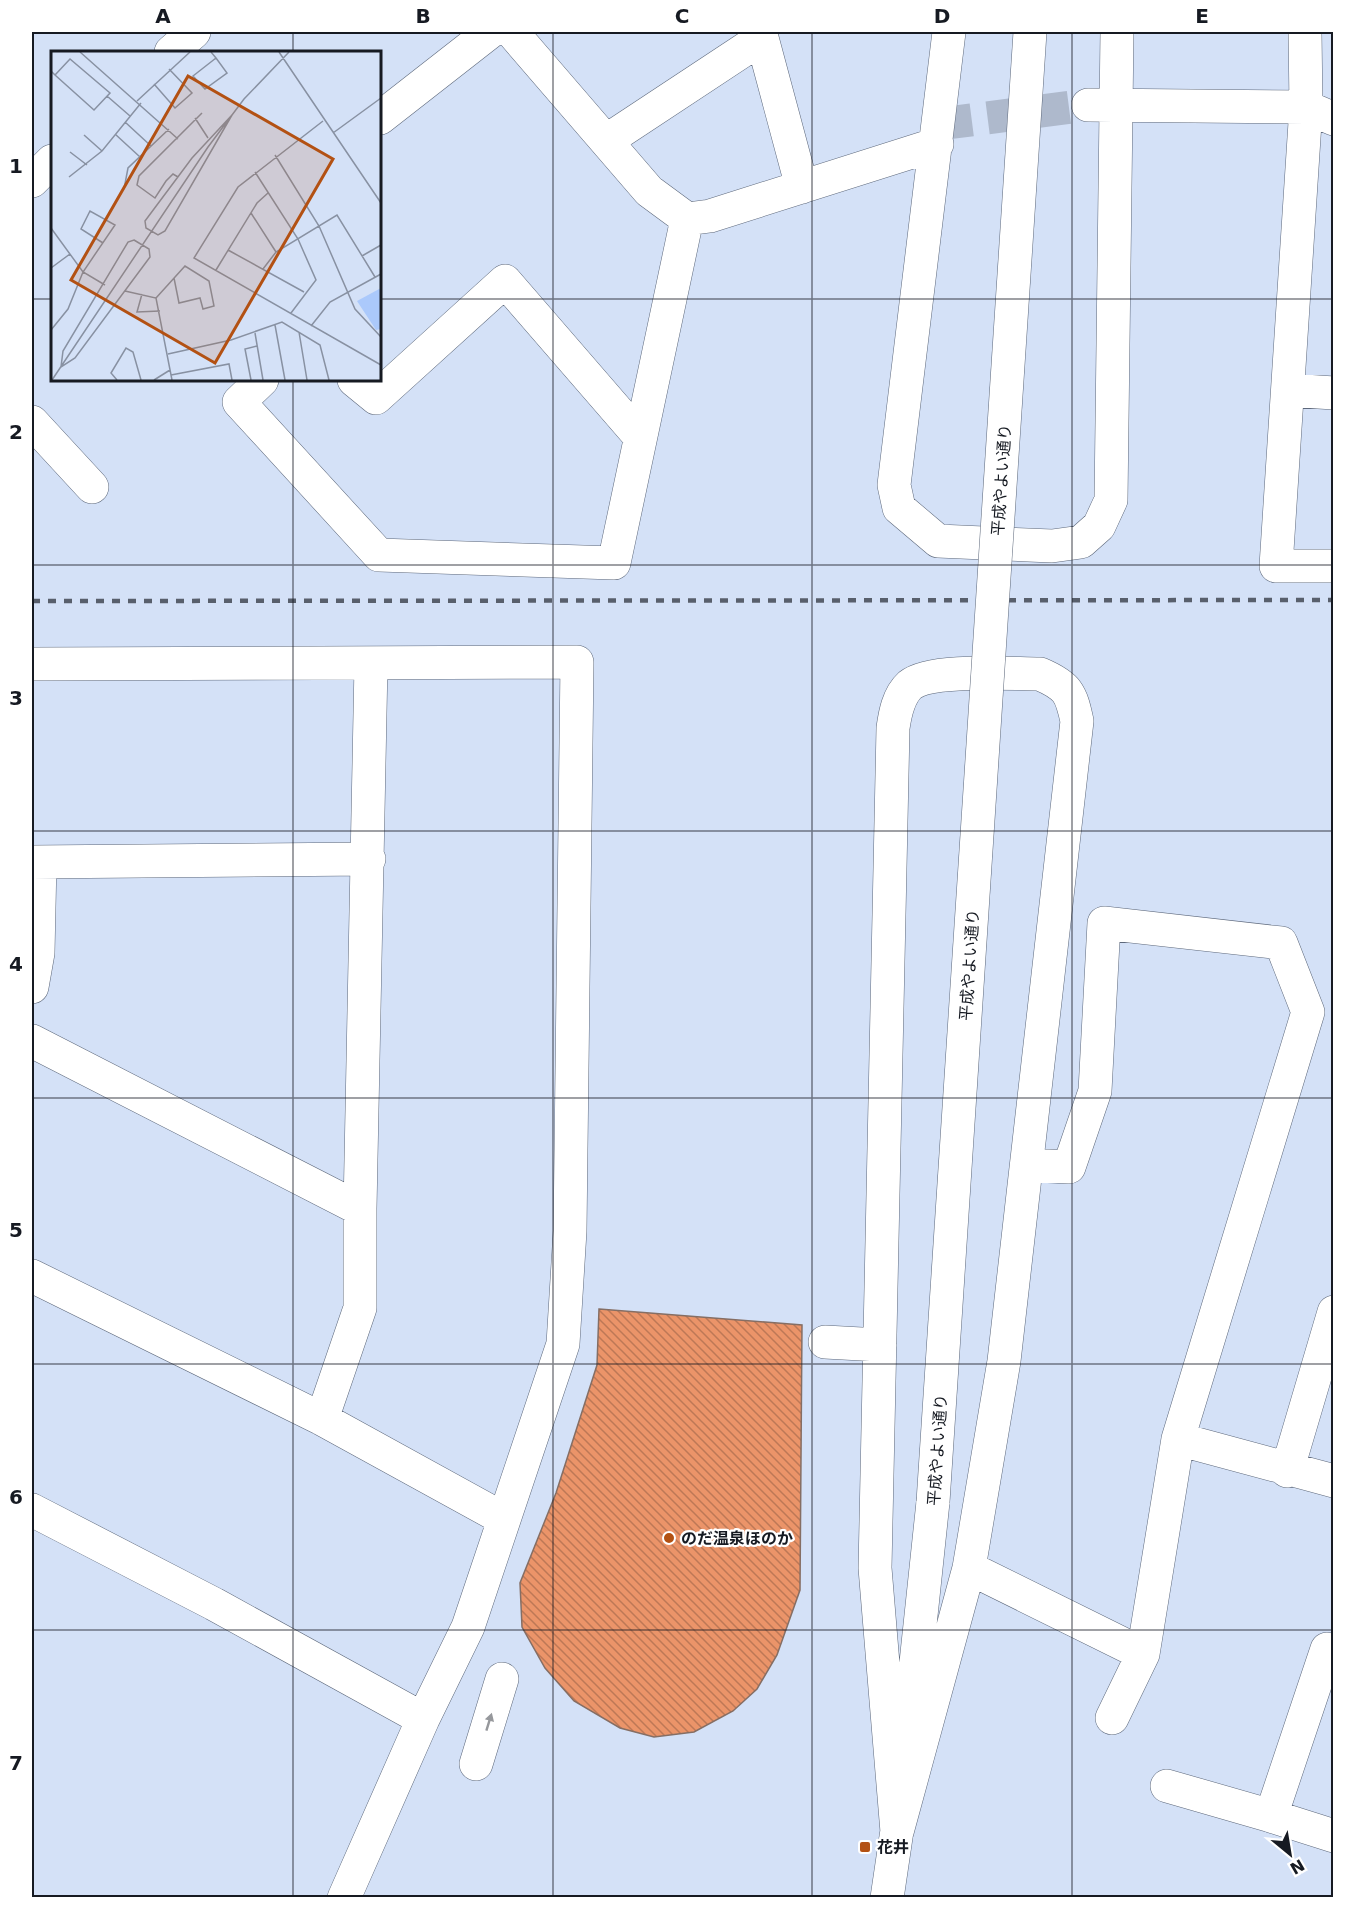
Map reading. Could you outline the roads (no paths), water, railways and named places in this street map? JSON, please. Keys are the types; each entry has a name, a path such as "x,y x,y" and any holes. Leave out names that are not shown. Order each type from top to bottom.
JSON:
{"street":[{"path":"172,51 194,32"},
{"path":"381,117 490,32"},
{"path":"512,32 649,191 687,219 710,216 937,144"},
{"path":"950,32 894,485 899,508 938,541 1052,546 1081,542 1099,526 1111,500 1102,106 1117,32"},
{"name":"平成やよい通り","path":"887,1898 897,1832 933,1502 1030,32"},
{"path":"1305,32 1320,113 1288,390 1276,566 1334,566"},
{"path":"606,141 762,38 802,187"},
{"path":"1102,106 1320,113"},
{"path":"32,181 51,162"},
{"path":"261,381 239,402 379,555 614,563 687,219"},
{"path":"355,381 376,398 505,281 640,437"},
{"path":"1288,390 1334,393"},
{"path":"32,422 92,487"},
{"path":"32,664 577,662 570,1231 563,1344 468,1627 423,1719 344,1898"},
{"path":"322,1419 360,1308 371,664"},
{"path":"1040,674 1059,682 1072,696 1077,722 1004,1361 969,1568 897,1832 875,1568 893,728 896,707 910,686 932,675 1040,674"},
{"path":"32,987 38,953 36,862 369,859"},
{"path":"1028,1165 1069,1167 1095,1091 1104,923 1281,943 1308,1012 1178,1439 1143,1654 1112,1718"},
{"path":"32,1041 360,1209"},
{"path":"32,1276 322,1419 504,1519"},
{"path":"1287,1471 1334,1312"},
{"path":"825,1342 880,1346"},
{"path":"1178,1439 1287,1471 1334,1481"},
{"path":"32,1510 214,1604 423,1719"},
{"path":"969,1568 1143,1654"},
{"path":"1271,1816 1327,1649 1334,1651"},
{"path":"476,1764 502,1679"},
{"path":"1167,1786 1334,1836"}],"tunnel":[{"path":"939,124 1088,105"}],"railway":[{"path":"32,601 1334,600"}],"place":[{"name":"のだ温泉ほのか","path":"669,1538"},
{"name":"花井","path":"865,1847"}]}
